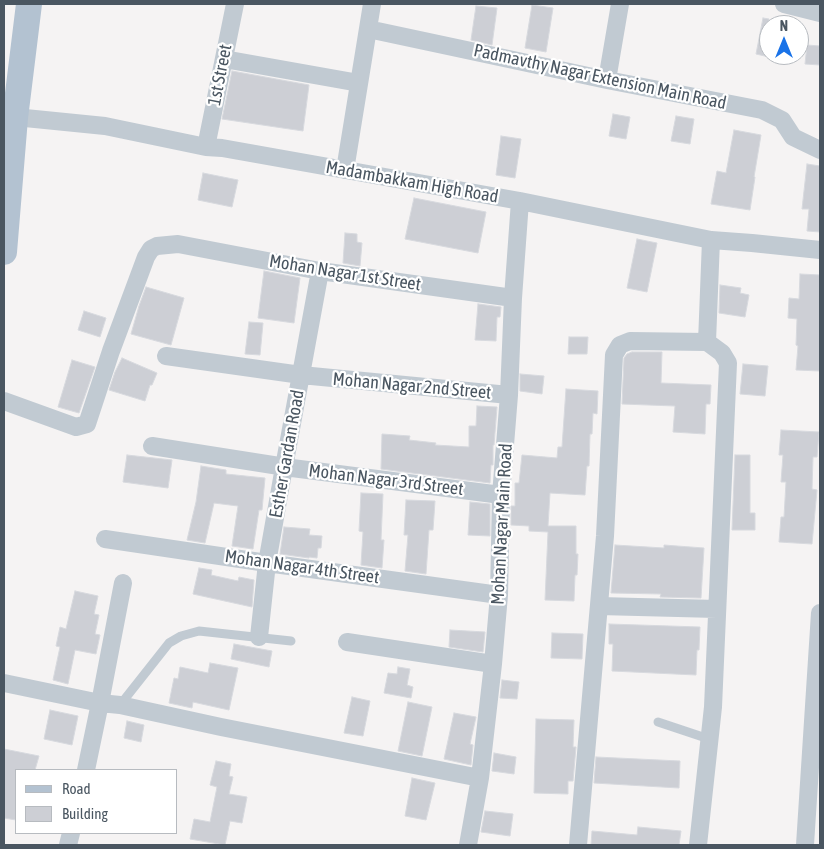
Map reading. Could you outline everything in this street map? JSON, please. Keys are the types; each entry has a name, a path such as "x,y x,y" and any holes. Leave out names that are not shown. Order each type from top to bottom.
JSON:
{"main road":[{"path":"4,252 10,117 29,4"}],"street":[{"name":"1st Street","path":"206,146 235,4"},
{"path":"345,170 372,4"},
{"path":"607,80 620,4"},
{"path":"784,4 820,13"},
{"name":"Padmavthy Nagar Extension Main Road","path":"368,28 607,80 762,110 782,120 793,137 820,150"},
{"path":"224,59 359,83"},
{"name":"Madambakkam High Road","path":"10,117 105,126 206,146 520,201 711,240 820,250"},
{"name":"Mohan Nagar Main Road","path":"468,845 480,778 500,595 501,495 520,201"},
{"path":"706,342 711,240"},
{"name":"Mohan Nagar 1st Street","path":"4,401 76,426 87,424 111,351 146,257 151,249 157,246 178,244 320,271 513,298"},
{"name":"Esther Gardan Road","path":"259,637 267,563 320,271"},
{"path":"578,845 605,536 614,355 620,345 630,340 706,342 722,353 728,363 713,707 698,845"},
{"name":"Mohan Nagar 2nd Street","path":"166,356 301,376 509,394"},
{"name":"Mohan Nagar 3rd Street","path":"152,446 284,467 501,495"},
{"name":"Mohan Nagar 4th Street","path":"105,538 267,563 500,595"},
{"path":"86,769 123,583"},
{"path":"599,606 717,609"},
{"path":"810,842 816,748 820,613"},
{"path":"347,642 493,664"},
{"path":"4,682 100,703 120,705 480,778"}],"lane":[{"path":"120,705 169,643 180,636 199,631 291,641"},
{"path":"658,722 709,739"}],"building":[{"path":"532,5 553,8 546,52 525,48"},
{"path":"476,6 497,8 492,45 471,40"},
{"path":"759,39 759,55 756,54"},
{"path":"809,45 820,46 820,65 809,64"},
{"path":"232,71 309,85 303,131 222,119"},
{"path":"613,114 630,117 626,139 609,136"},
{"path":"676,116 694,119 690,144 671,141"},
{"path":"734,130 761,135 750,210 711,204 717,171 726,173"},
{"path":"501,136 521,139 515,178 496,175"},
{"path":"807,164 820,166 820,232 807,231 809,209 802,209"},
{"path":"203,173 238,180 232,207 198,200"},
{"path":"414,198 486,212 478,253 405,239"},
{"path":"345,233 357,234 357,242 362,243 360,266 343,263"},
{"path":"637,239 657,243 647,292 627,288"},
{"path":"264,271 300,278 294,323 258,318"},
{"path":"800,274 820,275 820,371 796,370 798,346 796,345 797,319 788,318 789,298 799,299"},
{"path":"720,285 741,288 740,293 749,295 745,317 719,313"},
{"path":"146,287 184,298 171,345 131,334"},
{"path":"478,304 501,307 500,317 497,317 496,341 475,340"},
{"path":"84,311 106,318 100,337 78,330"},
{"path":"249,322 263,323 260,355 245,354"},
{"path":"569,337 588,337 587,354 568,354"},
{"path":"632,352 662,352 661,383 711,385 710,404 706,404 705,434 673,432 675,406 622,404 624,358"},
{"path":"122,358 157,373 152,385 150,385 145,401 109,390"},
{"path":"72,360 95,367 79,413 58,407"},
{"path":"743,364 768,366 765,396 740,394"},
{"path":"520,374 544,376 542,394 520,391"},
{"path":"566,389 598,391 597,414 593,413 592,434 590,434 589,466 587,466 585,495 550,493 548,526 576,526 576,554 578,554 574,601 545,600 548,532 529,531 529,526 511,525 511,506 515,506 515,483 519,483 522,455 557,458 558,447 562,447"},
{"path":"477,406 497,407 490,483 381,469 382,434 410,436 409,440 436,443 435,445 469,447 469,426 476,426"},
{"path":"781,430 819,432 817,457 813,457 812,489 817,490 812,544 779,542 781,517 784,517 786,482 781,482 783,455 779,455"},
{"path":"127,455 172,460 168,488 123,482"},
{"path":"735,455 750,455 750,513 755,513 755,530 732,530"},
{"path":"201,466 226,470 226,474 265,478 262,510 259,510 253,549 232,546 238,506 214,503 205,543 187,540 196,502"},
{"path":"361,493 383,494 381,540 384,540 382,568 361,565 363,532 359,531"},
{"path":"406,500 435,501 433,530 429,530 426,574 405,571 408,535 404,535"},
{"path":"470,502 490,504 490,536 468,535"},
{"path":"284,527 310,529 309,535 322,536 321,548 318,548 317,558 280,554"},
{"path":"615,545 664,548 664,545 704,548 701,598 660,597 661,594 611,593"},
{"path":"199,568 212,570 211,575 238,581 239,577 254,580 252,607 193,594"},
{"path":"75,591 98,596 94,614 99,615 95,634 100,635 96,654 75,650 68,684 53,680 60,647 56,646 60,627 66,629"},
{"path":"609,624 700,627 696,675 612,671 613,644 609,644"},
{"path":"450,630 485,632 483,652 449,647"},
{"path":"552,633 583,634 582,659 551,658"},
{"path":"234,644 272,651 269,667 231,659"},
{"path":"210,663 238,668 229,710 193,702 192,708 169,703 174,678 178,679 180,667 208,673"},
{"path":"398,667 410,669 407,685 413,687 411,698 384,693 388,673 397,674"},
{"path":"502,680 519,682 517,699 500,698"},
{"path":"352,697 370,701 363,736 344,733"},
{"path":"408,702 432,707 422,756 398,751"},
{"path":"50,710 78,716 72,745 44,739"},
{"path":"454,713 476,717 470,744 473,745 471,765 444,759"},
{"path":"536,719 574,720 573,747 576,747 573,781 568,781 568,794 534,793"},
{"path":"127,721 144,725 141,742 124,738"},
{"path":"4,749 39,756 35,769 15,769 15,820 4,818"},
{"path":"494,753 516,757 514,774 492,771"},
{"path":"596,757 680,761 679,788 594,783"},
{"path":"216,761 231,764 229,776 233,777 229,794 247,797 242,823 230,821 225,845 190,839 194,819 210,822 217,787 210,785"},
{"path":"412,778 435,783 426,820 405,816"},
{"path":"485,811 513,814 510,836 481,832"},
{"path":"638,827 681,831 679,845 591,845 592,831 637,835"}]}
